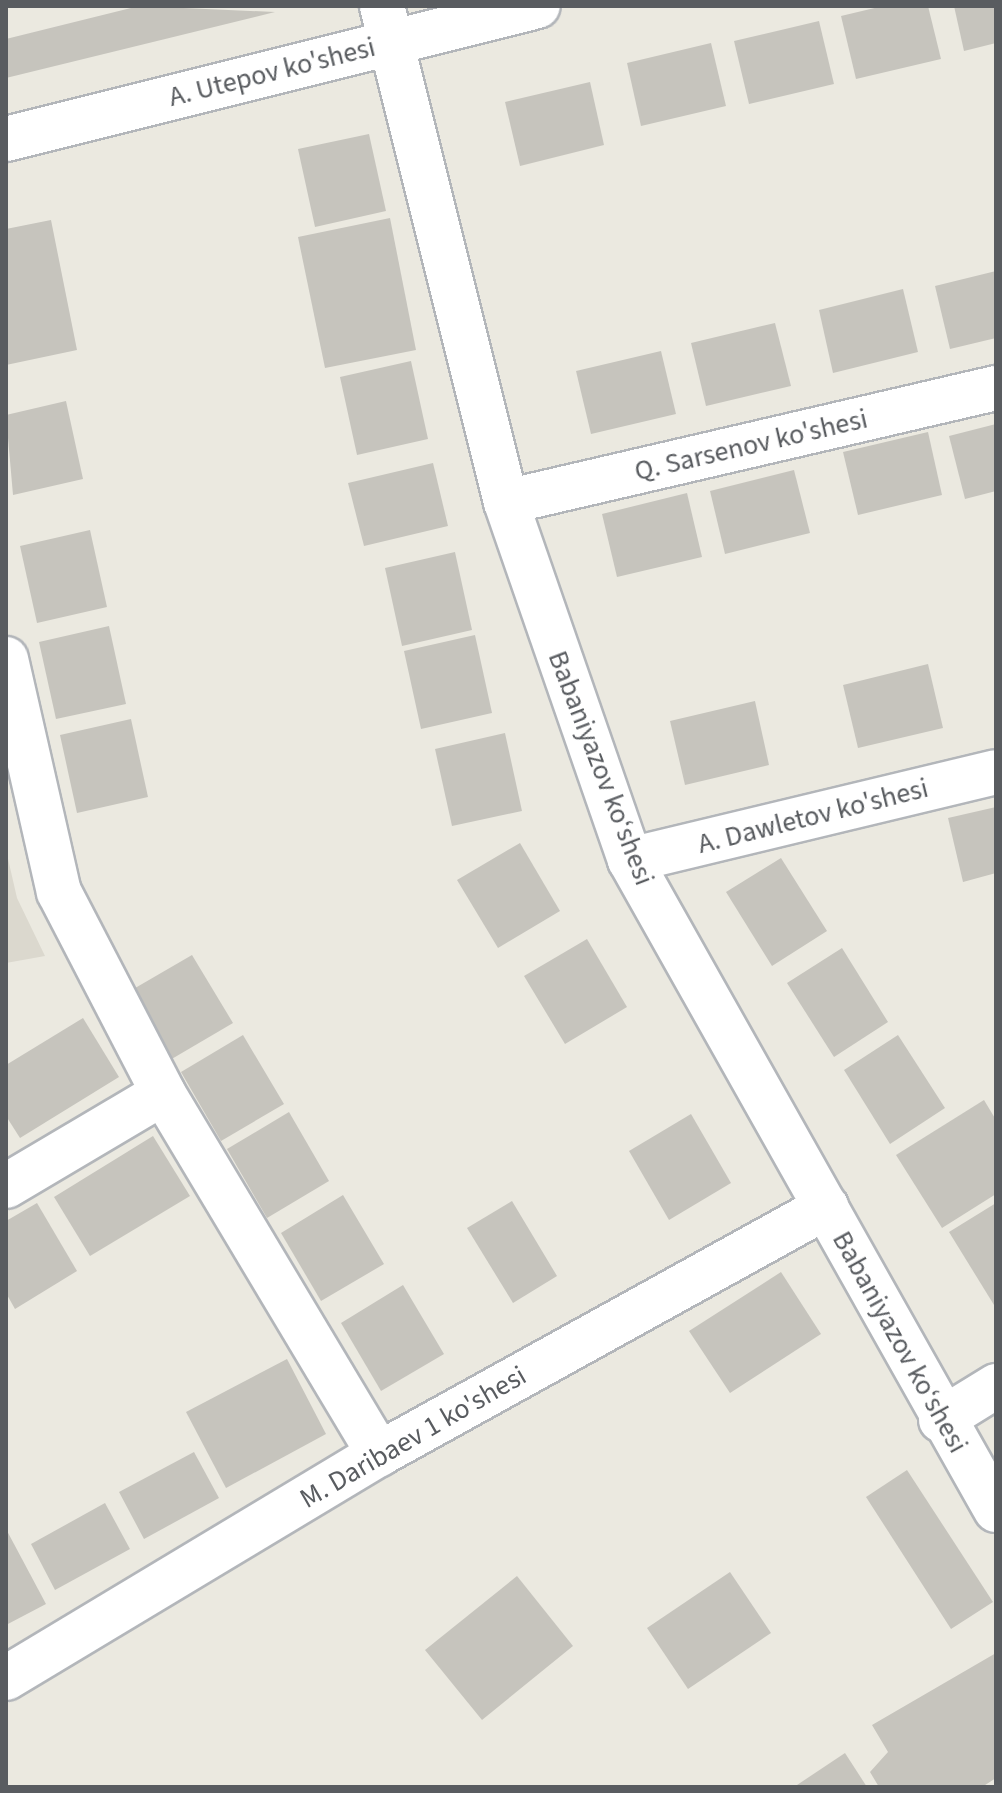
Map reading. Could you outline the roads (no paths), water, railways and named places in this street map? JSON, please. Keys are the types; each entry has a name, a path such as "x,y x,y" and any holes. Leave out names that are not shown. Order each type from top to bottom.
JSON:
{"street":[{"name":"A. Utepov ko'shesi","path":"6,139 386,24 538,6"},
{"name":"Babaniyazov ko‘shesi","path":"386,24 506,502 630,860 826,1207 941,1420 996,1510"},
{"name":"Q. Sarsenov ko'shesi","path":"506,502 996,388"},
{"path":"6,659 59,892 163,1093 379,1454"},
{"name":"A. Dawletov ko'shesi","path":"630,860 996,772"},
{"path":"6,1186 163,1093"},
{"name":"M. Daribaev 1 ko'shesi","path":"6,1678 379,1454 826,1207"},
{"path":"941,1420 996,1386"}]}
